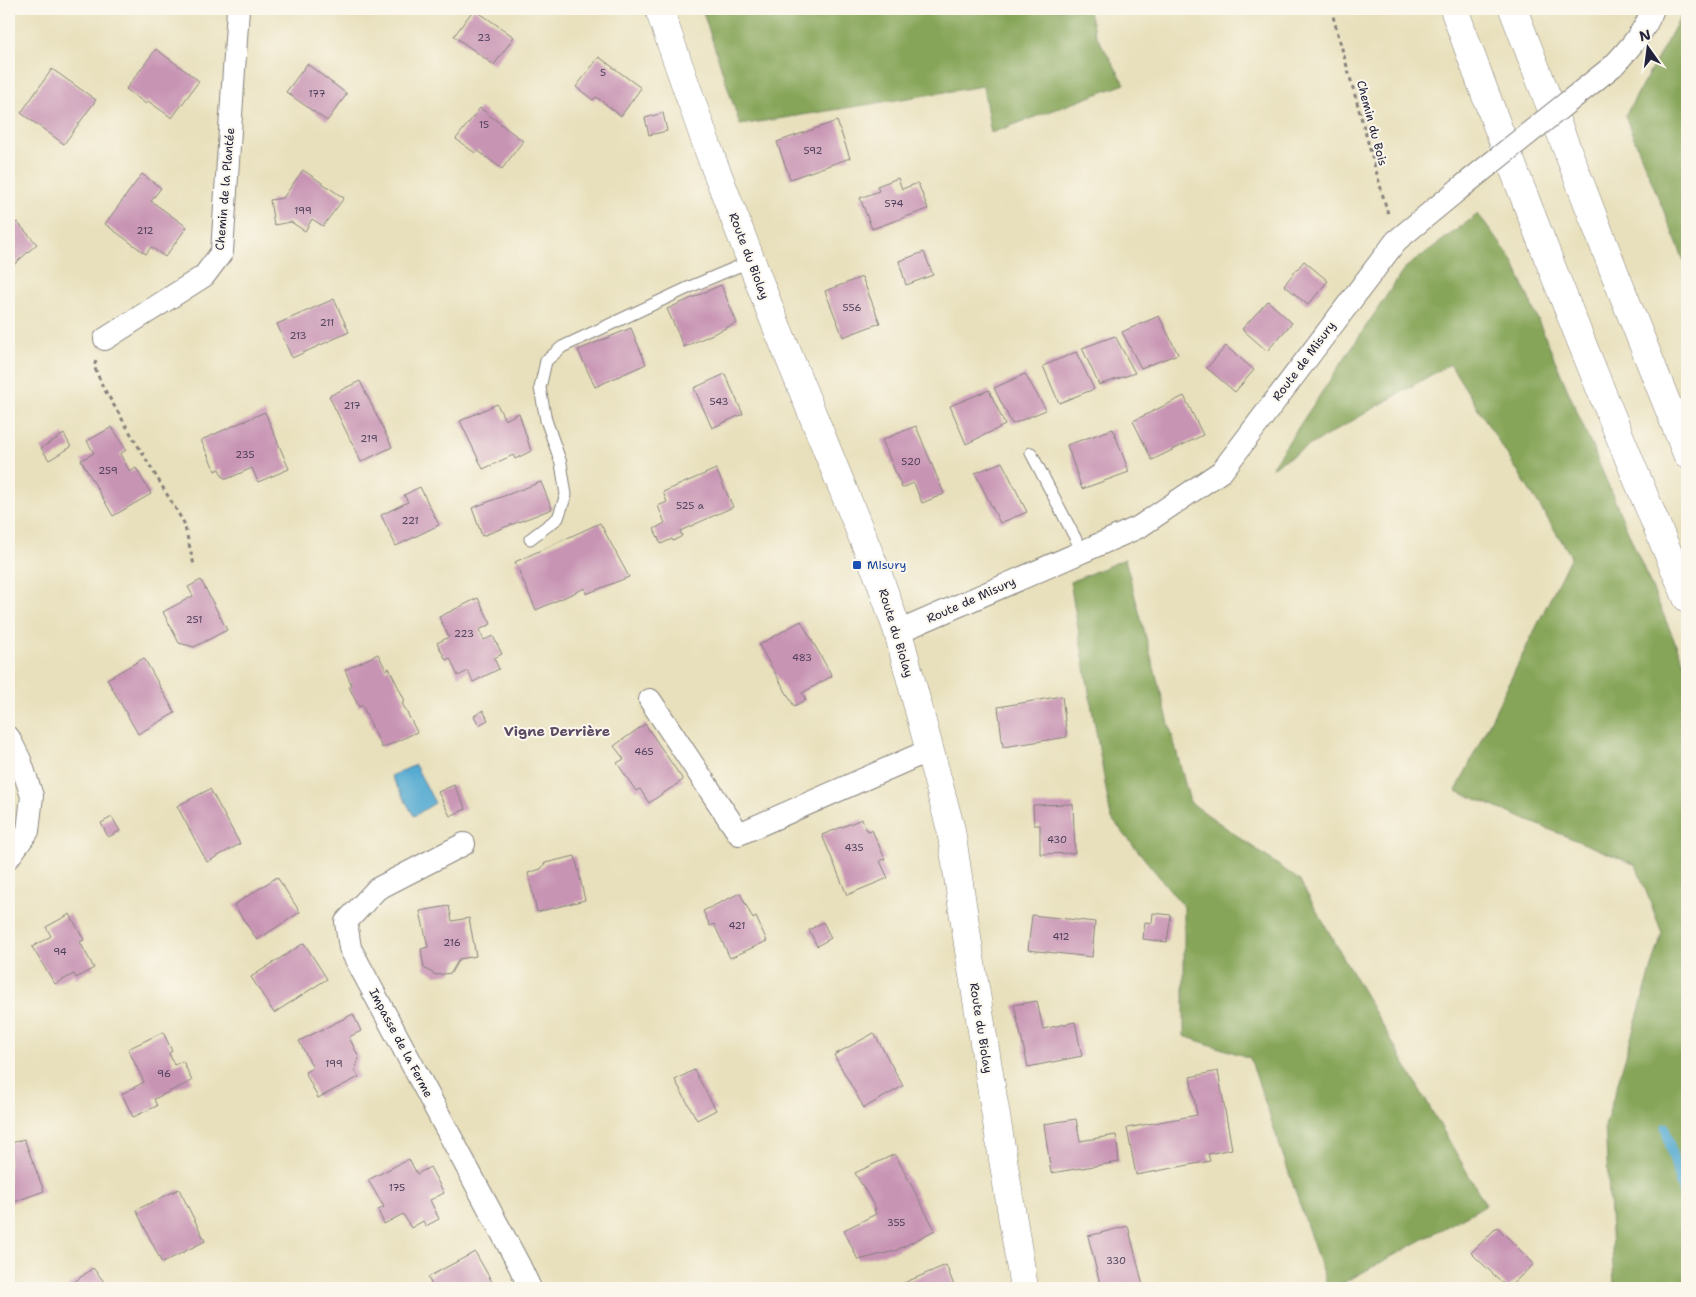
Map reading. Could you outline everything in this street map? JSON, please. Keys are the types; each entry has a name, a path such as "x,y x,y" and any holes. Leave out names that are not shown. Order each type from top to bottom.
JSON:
{"main road":[{"name":"Route du Biolay","path":"659,9 711,157 880,580 898,632 951,830 971,966 1024,1288"},
{"path":"1454,9 1526,200 1625,451 1687,598"},
{"path":"1513,9 1687,454"}],"street":[{"name":"Chemin de la Plantée","path":"105,339 204,276 222,252 238,9"},
{"name":"Route de Misury","path":"898,632 1139,526 1222,471 1396,241 1613,66 1642,30 1653,9"},
{"path":"650,700 740,834 930,750"},
{"path":"9,738 20,760 32,796 28,831 9,857"},
{"name":"Impasse de la Ferme","path":"464,844 377,889 346,922 350,948 519,1264 530,1288"}],"lane":[{"path":"530,539 558,518 566,495 561,463 546,420 540,388 546,361 562,347 692,286 751,261"},
{"path":"1032,453 1082,551"}],"path":[{"name":"Chemin du Bois","path":"1331,9 1396,241"},
{"path":"105,339 94,366 103,387 184,523 194,565"}],"green space":[{"path":"702,9 1088,9 1095,33 1125,84 991,133 983,86 740,125"},
{"path":"1683,9 1687,9 1687,268 1625,116 1680,18"},
{"path":"1478,214 1512,259 1687,670 1687,1288 1620,1288 1614,1285 1605,1126 1662,933 1636,865 1456,791 1571,556 1450,364 1271,468 1405,268"},
{"path":"1125,559 1190,802 1299,880 1486,1205 1334,1288 1328,1288 1250,1058 1184,1036 1184,907 1111,818 1070,582"}],"water":[{"path":"415,765 435,803 414,816 391,776"}],"building":[{"path":"474,9 514,37 494,65 454,36"},
{"path":"156,49 199,81 172,118 148,101 146,104 126,89"},
{"path":"599,57 641,88 621,116 596,97 593,100 576,87"},
{"path":"307,64 347,94 327,121 286,92"},
{"path":"52,69 96,100 64,144 21,113"},
{"path":"480,108 523,141 502,169 477,150 475,153 456,139"},
{"path":"663,113 667,131 649,135 645,118"},
{"path":"837,121 850,158 790,179 777,142"},
{"path":"303,170 344,198 323,226 312,219 305,231 291,222 274,225 270,200 283,198"},
{"path":"142,174 161,188 151,201 187,227 165,257 151,247 146,254 105,224"},
{"path":"898,178 902,189 918,183 928,209 872,229 860,198 879,191 877,186"},
{"path":"9,221 13,226 17,222 37,244 9,269"},
{"path":"924,252 933,275 906,285 899,261"},
{"path":"1304,261 1328,281 1308,305 1284,285"},
{"path":"862,277 880,323 843,337 825,291"},
{"path":"721,285 737,323 684,347 667,309"},
{"path":"334,299 349,332 292,358 277,324"},
{"path":"1268,301 1292,323 1267,351 1242,329"},
{"path":"1159,316 1178,354 1141,368 1122,332"},
{"path":"631,328 646,364 595,387 578,350"},
{"path":"1115,336 1135,373 1099,385 1082,348"},
{"path":"1226,346 1254,370 1235,392 1207,368"},
{"path":"1076,352 1094,389 1059,403 1043,366"},
{"path":"725,374 743,414 712,428 694,388"},
{"path":"1025,374 1046,410 1012,424 994,388"},
{"path":"360,381 392,447 361,462 329,396"},
{"path":"989,390 1005,425 966,444 950,406"},
{"path":"1184,396 1203,435 1152,460 1133,421"},
{"path":"497,404 505,420 519,413 531,451 515,459 513,455 483,469 460,421"},
{"path":"265,412 289,469 258,482 252,468 227,479 223,477 219,469 215,471 201,440"},
{"path":"916,426 944,494 922,503 914,483 902,488 882,440"},
{"path":"112,427 126,450 120,454 130,472 136,468 151,494 113,516 81,460 94,453 87,441"},
{"path":"1113,429 1129,472 1082,489 1067,445"},
{"path":"64,434 71,447 49,460 41,448"},
{"path":"1002,462 1027,512 1000,523 975,473"},
{"path":"716,469 733,507 680,531 682,536 661,544 654,529 665,523 658,506 667,502 663,492"},
{"path":"541,482 552,509 482,536 472,508"},
{"path":"420,487 439,525 396,546 381,515 408,502 404,495"},
{"path":"600,523 629,577 586,594 585,588 536,610 515,562"},
{"path":"201,580 227,630 194,647 179,643 163,612 193,596 188,587"},
{"path":"478,598 491,624 479,630 484,640 493,636 502,654 494,658 499,669 473,682 468,671 458,676 450,658 446,660 437,643 449,637 439,617"},
{"path":"801,621 832,676 802,693 806,700 794,706 759,645"},
{"path":"378,654 386,670 389,668 405,701 402,703 417,732 382,748 362,705 359,707 349,687 352,686 345,670"},
{"path":"144,658 175,713 138,734 107,679"},
{"path":"1062,696 1067,737 1003,747 998,707"},
{"path":"483,710 488,720 479,725 474,716"},
{"path":"645,724 683,780 649,803 640,789 636,791 617,763 624,759 614,746"},
{"path":"454,785 466,809 450,816 438,792"},
{"path":"210,789 240,844 207,862 177,806"},
{"path":"1073,804 1075,853 1040,854 1040,825 1034,825 1033,805"},
{"path":"112,817 120,831 108,837 101,823"},
{"path":"862,819 867,831 872,830 885,859 880,861 888,878 847,895 822,835"},
{"path":"575,856 585,900 537,912 528,873 541,869 545,863"},
{"path":"277,877 300,912 257,940 234,905"},
{"path":"740,893 753,919 756,917 767,941 730,958 714,924 710,926 703,911"},
{"path":"449,906 452,921 469,918 476,956 459,959 451,973 436,975 424,968 421,949 428,947 420,911"},
{"path":"1153,913 1171,915 1167,942 1143,939 1145,922 1152,923"},
{"path":"70,914 84,940 80,942 94,968 76,978 74,974 55,984 32,947 51,936 46,927"},
{"path":"1032,915 1095,922 1092,957 1028,950"},
{"path":"823,922 831,938 817,946 809,930"},
{"path":"304,943 327,979 274,1013 251,977"},
{"path":"1037,1001 1043,1029 1075,1022 1082,1056 1028,1067 1014,1005"},
{"path":"353,1014 361,1031 349,1037 359,1058 355,1070 359,1077 318,1098 305,1072 313,1068 299,1041"},
{"path":"163,1032 172,1051 169,1053 174,1065 183,1061 192,1081 154,1099 157,1106 133,1117 122,1094 144,1082 128,1049"},
{"path":"874,1033 903,1086 864,1108 834,1055"},
{"path":"694,1070 716,1110 697,1120 675,1080"},
{"path":"1218,1071 1232,1149 1208,1154 1210,1161 1136,1175 1127,1128 1197,1115 1190,1077"},
{"path":"1076,1119 1080,1141 1116,1135 1119,1162 1051,1173 1044,1124"},
{"path":"24,1139 44,1191 11,1203 9,1196 9,1144"},
{"path":"895,1154 935,1230 895,1251 858,1260 844,1230 876,1214 874,1209 876,1209 855,1173"},
{"path":"409,1159 417,1174 430,1167 444,1193 430,1200 439,1219 426,1226 423,1221 411,1228 403,1214 384,1224 378,1210 384,1207 368,1180"},
{"path":"179,1189 205,1241 162,1263 136,1210"},
{"path":"1128,1226 1143,1285 1130,1288 1101,1288 1088,1236"},
{"path":"1497,1227 1534,1264 1508,1288 1471,1253"},
{"path":"475,1252 495,1287 433,1288 428,1277"},
{"path":"946,1265 955,1288 892,1288"},
{"path":"93,1268 109,1288 66,1288"}],"waterway":[{"path":"1665,1127 1687,1210"}],"place":[{"name":"Misury","path":"857,565"}],"district":[{"name":"Vigne Derrière","path":"557,731"}]}
